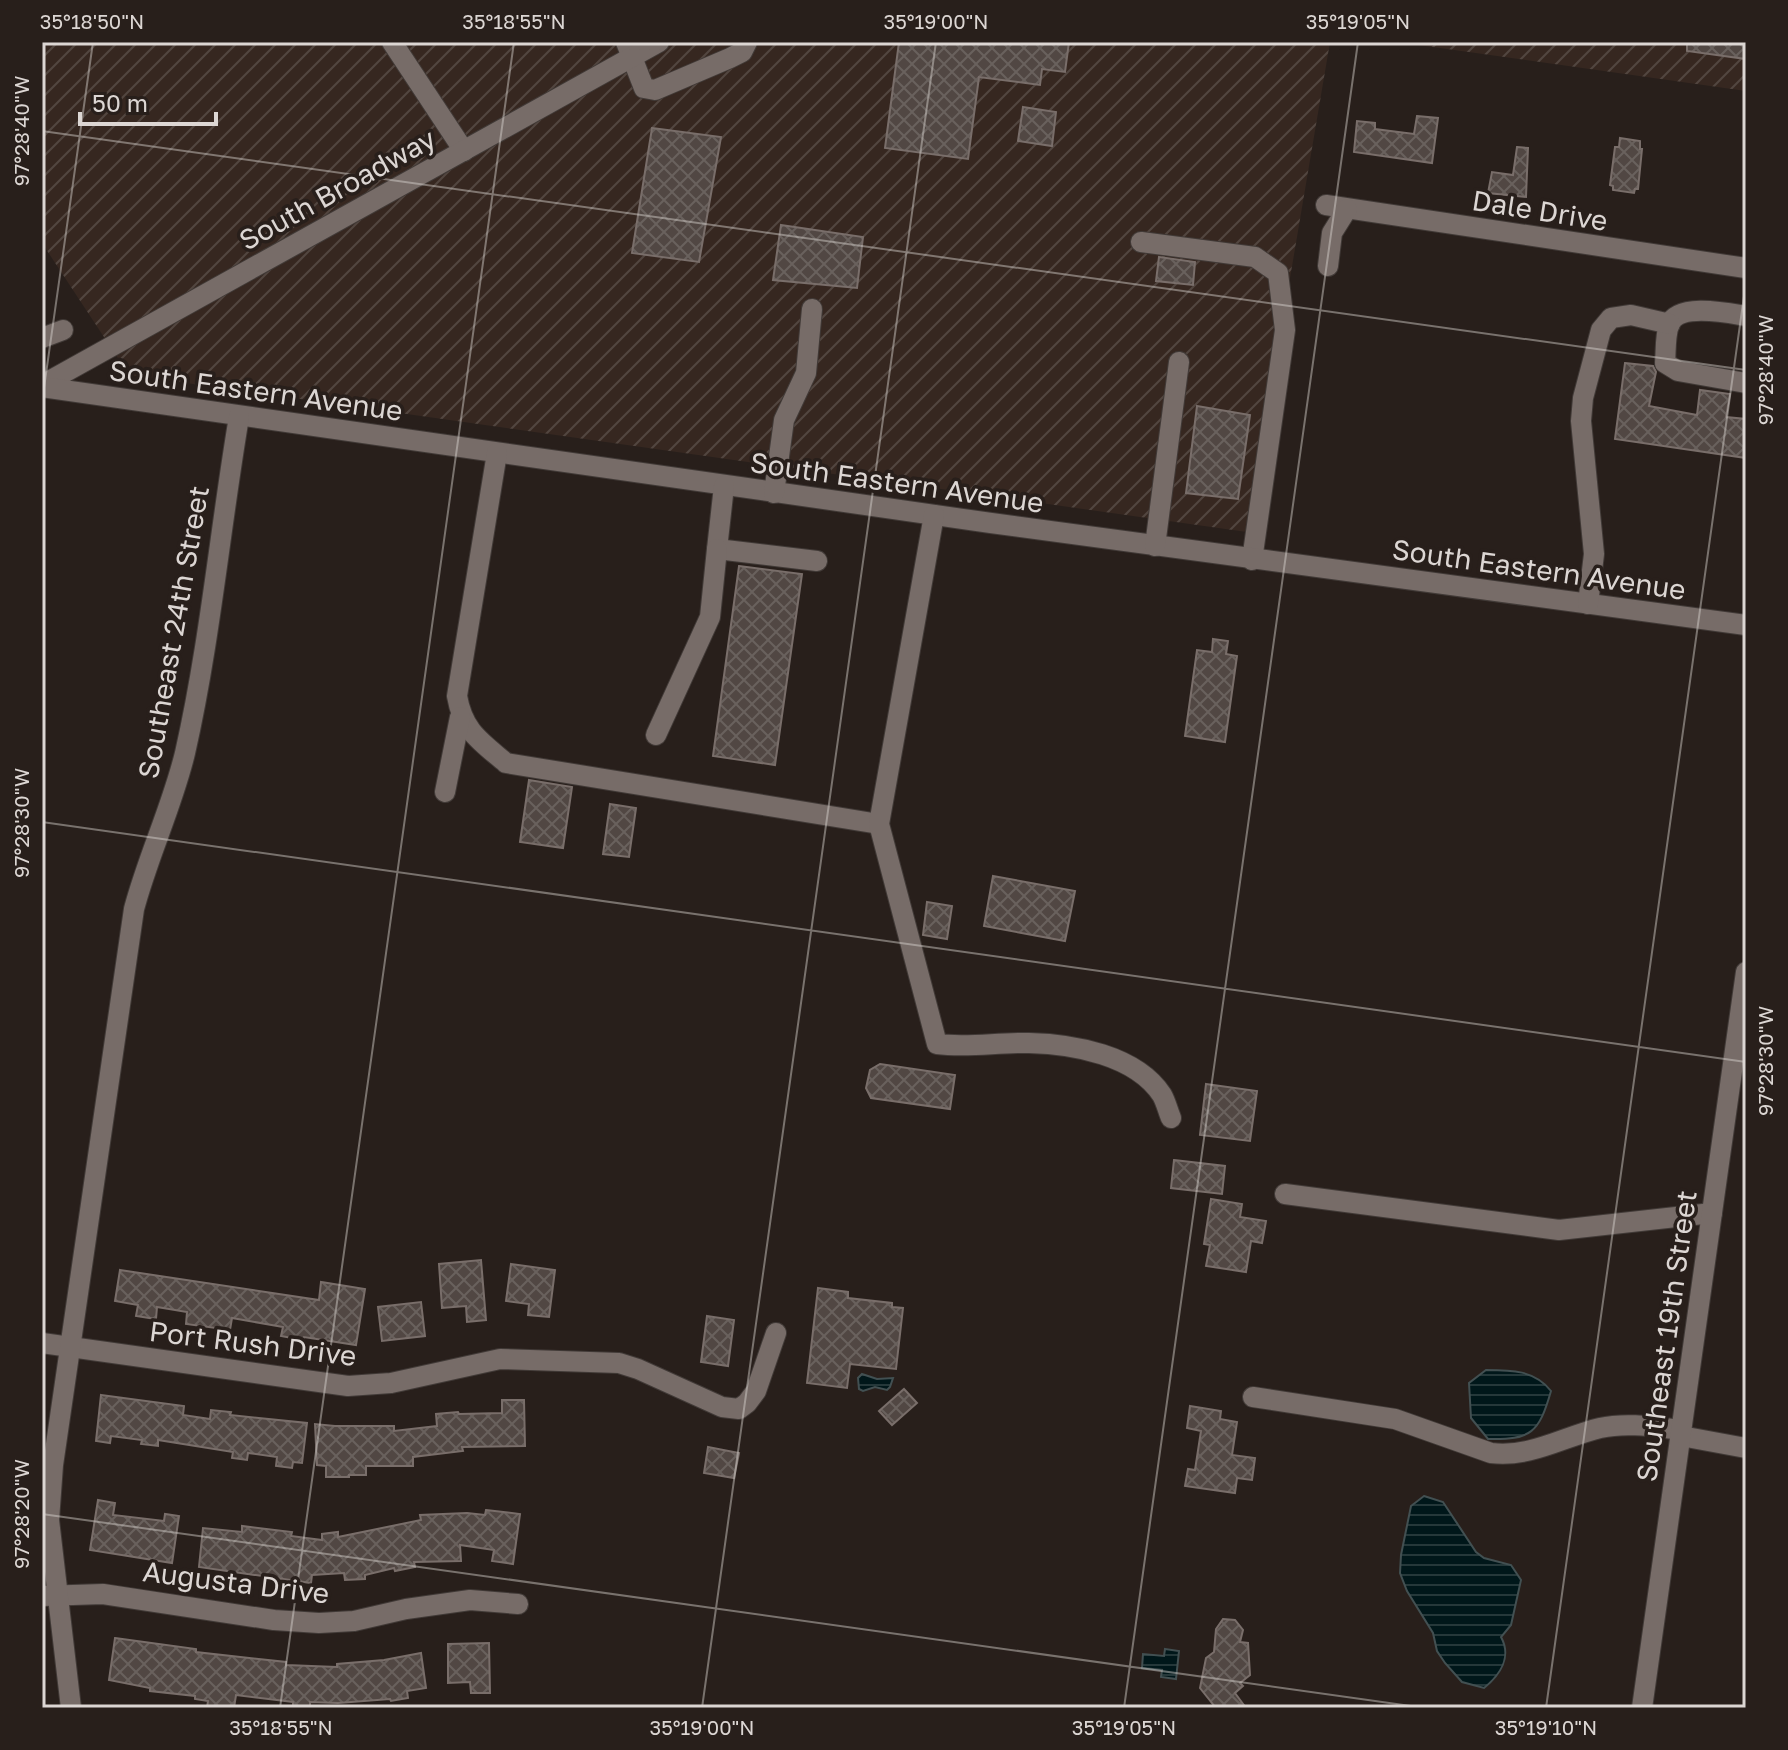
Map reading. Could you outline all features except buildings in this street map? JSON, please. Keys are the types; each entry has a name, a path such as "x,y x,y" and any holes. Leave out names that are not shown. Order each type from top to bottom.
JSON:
{"street":[{"path":"392,42 464,151"},
{"name":"South Broadway","path":"42,386 464,151 629,50 659,42"},
{"path":"629,50 644,88 655,90 742,52 747,42"},
{"name":"Dale Drive","path":"1328,266 1336,207 1746,268"},
{"path":"1141,242 1255,257 1278,273 1285,330 1252,560"},
{"path":"774,493 784,420 806,373 812,309"},
{"path":"1746,316 1703,309 1676,316 1670,324 1665,363 1678,371 1746,383"},
{"path":"1588,604 1594,554 1581,421 1583,398 1601,330 1611,318 1631,315 1670,324"},
{"path":"42,338 63,330"},
{"path":"1155,546 1179,362"},
{"name":"South Eastern Avenue","path":"42,386 724,486 1746,625"},
{"name":"Southeast 24th Street","path":"71,1708 50,1595 50,1494 134,909 146,866 175,790 194,708 239,417"},
{"path":"445,792 460,717 457,696 497,453"},
{"path":"656,735 710,617 724,486"},
{"path":"934,515 879,824 937,1044 964,1047 1029,1043 1097,1052 1129,1064 1162,1095 1171,1118"},
{"path":"717,549 817,561"},
{"path":"460,717 475,737 506,763 879,824"},
{"name":"Southeast 19th Street","path":"1642,1708 1746,972"},
{"path":"1285,1194 1559,1230 1712,1213"},
{"name":"Port Rush Drive","path":"42,1343 348,1386 391,1383 500,1359 619,1363 722,1407 739,1409 756,1391 776,1333"},
{"path":"1253,1397 1395,1419 1491,1453 1508,1455 1604,1427 1633,1425 1746,1448"},
{"name":"Augusta Drive","path":"50,1595 103,1594 274,1620 319,1623 354,1621 406,1609 470,1600 518,1604"}],"shaded area":[{"path":"42,42 1330,42 1247,532 129,375 42,243"},
{"path":"1397,42 1746,42 1746,91"}],"water":[{"path":"1486,1370 1530,1375 1551,1391 1542,1416 1531,1431 1514,1438 1488,1439 1471,1418 1469,1383"},
{"path":"862,1374 877,1379 893,1378 887,1390 875,1387 863,1391 859,1389 858,1378"},
{"path":"1424,1496 1443,1502 1476,1552 1484,1558 1511,1565 1521,1580 1511,1625 1501,1637 1505,1652 1503,1665 1484,1688 1462,1682 1445,1663 1437,1651 1433,1633 1407,1591 1400,1573 1411,1506"},
{"path":"1165,1649 1179,1651 1176,1679 1161,1677 1162,1670 1142,1668 1143,1654 1164,1656"}]}
